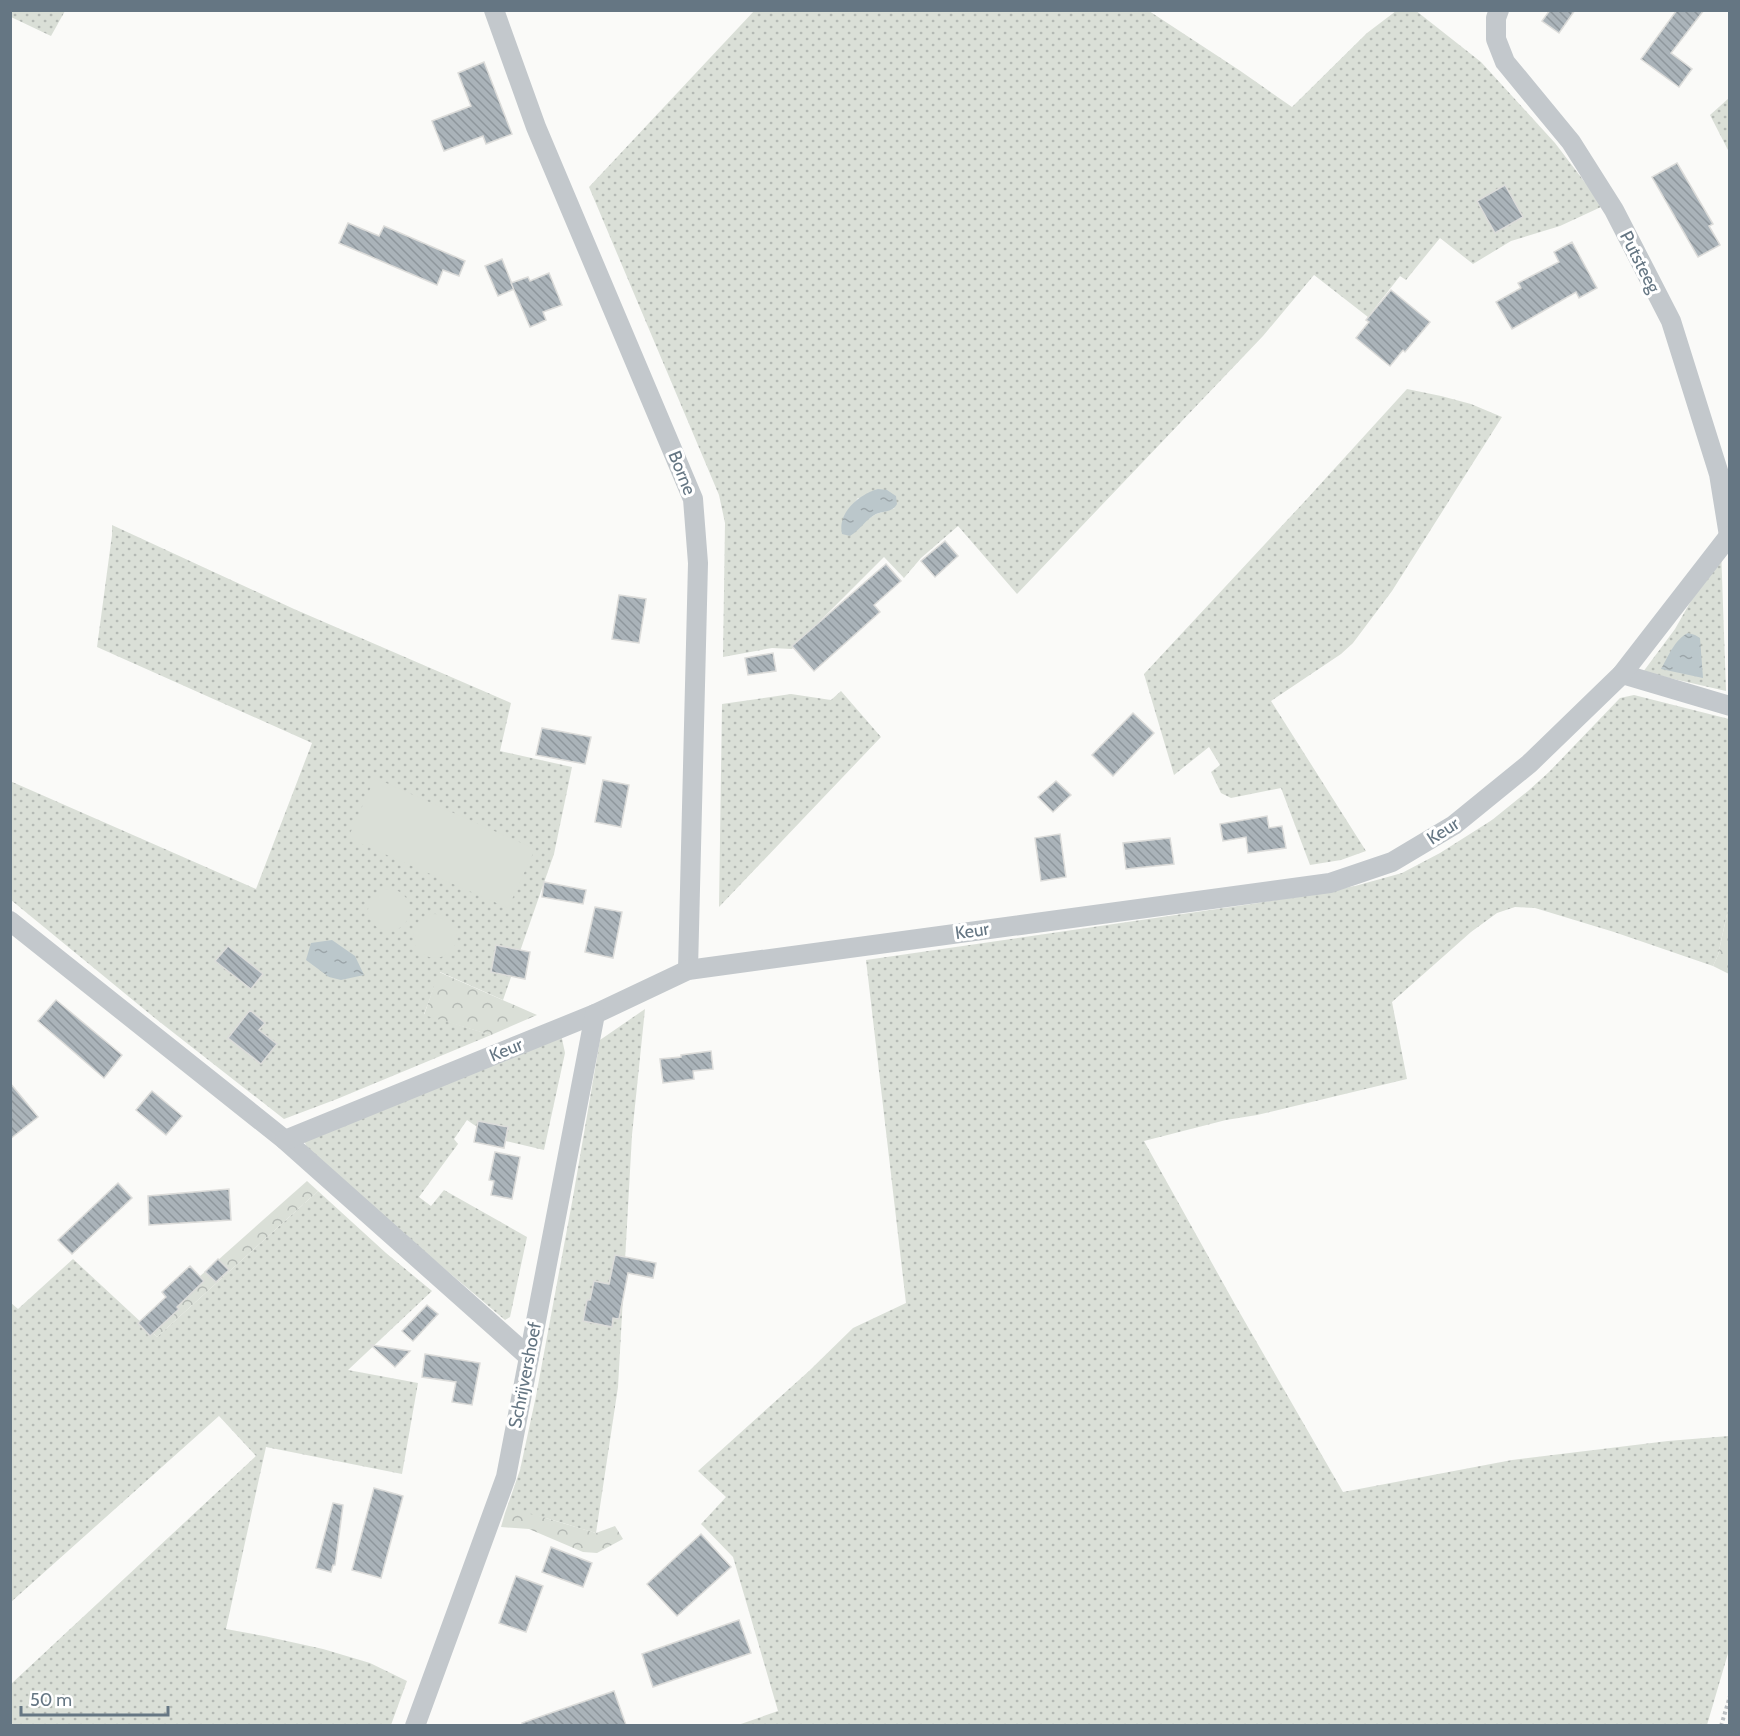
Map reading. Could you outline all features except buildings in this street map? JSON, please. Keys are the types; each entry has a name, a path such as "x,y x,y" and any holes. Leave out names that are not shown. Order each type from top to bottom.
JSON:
{"street":[{"name":"Borne","path":"494,10 537,127 693,499 698,563 688,970"},
{"name":"Putsteeg","path":"1499,10 1496,18 1496,39 1505,62 1571,142 1614,210 1671,321 1719,474 1730,542"},
{"name":"Keur","path":"285,1140 595,1014 688,970 1330,883 1392,862 1454,825 1529,764 1622,674 1729,536"},
{"path":"1622,674 1730,706"},
{"path":"10,921 285,1140 529,1358"},
{"name":"Schrijvershoef","path":"416,1725 506,1477 595,1014"}],"path":[{"path":"1721,1725 1730,1696"}],"green space":[{"path":"11,10 65,11 51,36 11,17"},
{"path":"1415,10 1481,62 1555,143 1601,207 1560,226 1511,241 1473,264 1440,238 1406,280 1400,276 1368,317 1314,275 1263,336 1017,594 958,526 921,558 904,578 884,557 792,649 772,648 723,657 725,523 719,495 589,187 754,11 1149,11 1292,107 1367,33 1396,11","holes":["858,498 895,508 868,519 847,512"]},
{"path":"1729,98 1729,152 1710,115"},
{"path":"1407,389 1471,404 1502,417 1392,591 1353,643 1341,654 1271,701 1366,851 1341,860 1310,865 1281,788 1231,798 1221,793 1211,772 1220,765 1209,747 1174,775 1144,674"},
{"path":"112,525 294,609 511,703 500,751 572,767 554,854 503,1000 440,972 424,1014 491,1035 284,1119 156,1019 11,900 10,781 256,889 312,743 97,647"},
{"path":"1721,548 1726,691 1643,672 1675,629"},
{"path":"841,691 881,737 719,907 722,704 791,694 831,700"},
{"path":"1634,695 1729,719 1729,905 1718,955 1713,966 1535,908 1515,907 1497,913 1471,932 1392,1002 1407,1079 1144,1141 1343,1492 1512,1460 1729,1436 1729,1650 1707,1725 738,1725 778,1711 733,1557 701,1524 726,1497 698,1471 853,1328 906,1303 866,960 1258,903 1355,886 1402,873 1440,853 1492,820 1549,772 1620,698"},
{"path":"375,778 535,849 508,908 348,838"},
{"path":"389,889 404,895 410,910 404,925 389,931 374,925 368,910 374,895"},
{"path":"1729,905 1729,974 1713,966 1718,955"},
{"path":"435,914 450,921 457,936 450,951 435,958 420,951 413,936 420,921"},
{"path":"439,972 537,1015 491,1035 424,1015"},
{"path":"645,1009 632,1135 618,1387 596,1533 540,1517 505,1513 520,1470 536,1396 600,1040"},
{"path":"560,1029 565,1053 544,1150 493,1138 467,1120 454,1139 458,1144 419,1197 431,1206 444,1190 527,1237 510,1317 505,1320 309,1154 304,1140"},
{"path":"307,1181 318,1191 157,1337 145,1325"},
{"path":"318,1191 432,1291 348,1370 418,1383 402,1474 266,1447 226,1629 323,1649 370,1663 407,1681 391,1725 11,1725 11,1684 256,1456 219,1416 11,1602 10,1302 18,1309 73,1259 157,1337"},
{"path":"521,1512 596,1533 615,1526 623,1539 597,1553 583,1552 529,1529 501,1527 505,1513"}],"water":[{"path":"878,489 887,490 896,496 895,507 872,516 850,536 842,534 841,526 846,511 864,495"},
{"path":"1688,633 1700,638 1703,678 1661,669 1676,644"},
{"path":"332,940 355,956 364,975 341,980 329,977 306,960 311,943"}]}
